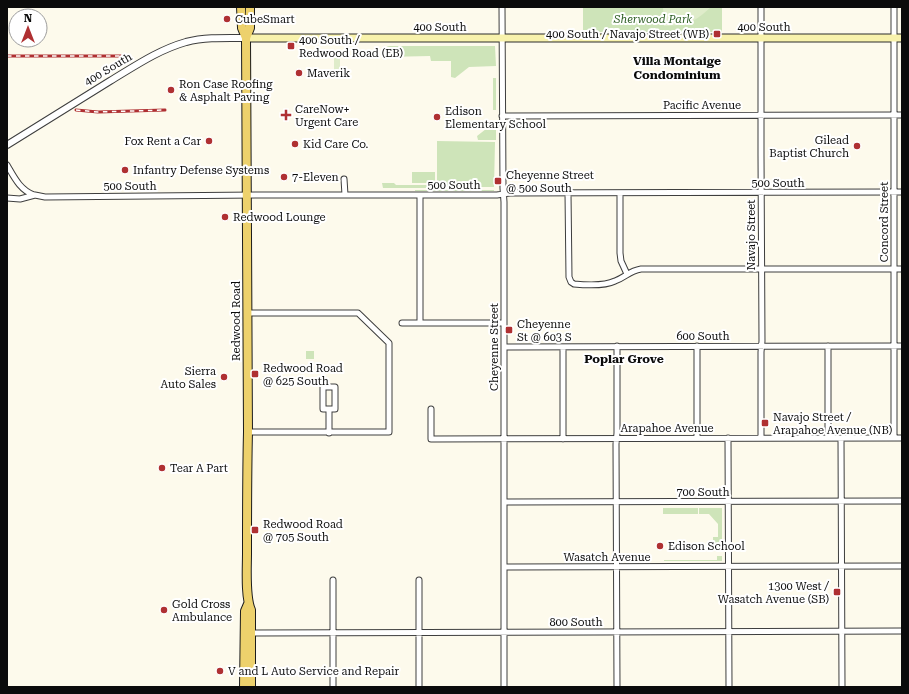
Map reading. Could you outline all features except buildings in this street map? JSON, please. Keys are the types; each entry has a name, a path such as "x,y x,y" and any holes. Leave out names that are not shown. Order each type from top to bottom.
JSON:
{"main road":[{"name":"Redwood Road","path":"242,7 242,28 246,38 248,432 248,604 245,611 244,687"},
{"name":"Redwood Road","path":"246,38 250,28 250,7"},
{"name":"400 South","path":"246,38 902,38"},
{"name":"Redwood Road","path":"248,604 251,610 251,687"}],"street":[{"name":"Cheyenne Street","path":"502,7 504,202 504,687"},
{"name":"Navajo Street","path":"761,7 761,438"},
{"name":"Concord Street","path":"894,7 894,438"},
{"name":"400 South","path":"7,145 88,94 161,51 187,42 202,39 246,38"},
{"name":"Pacific Avenue","path":"502,116 902,115"},
{"path":"7,164 21,186 28,192 35,195"},
{"path":"344,180 345,195"},
{"name":"500 South","path":"7,198 20,199 35,195 50,197 420,195 510,193 902,192"},
{"path":"568,193 569,277 571,282 576,284 607,284 616,281 636,270 647,269 902,269"},
{"path":"620,193 620,253 621,261 627,274"},
{"path":"420,195 420,323"},
{"path":"247,313 358,313 388,343 389,432 248,432"},
{"path":"402,323 504,323"},
{"path":"562,438 563,346"},
{"path":"617,346 617,687"},
{"path":"697,346 697,438"},
{"path":"828,346 828,438"},
{"name":"600 South","path":"504,347 902,346"},
{"path":"323,387 335,387 335,409 329,409 323,409 323,387"},
{"path":"329,409 329,433"},
{"name":"Arapahoe Avenue","path":"431,409 431,440 562,438 902,438"},
{"path":"728,438 729,687"},
{"path":"841,438 842,687"},
{"name":"700 South","path":"504,502 902,502"},
{"name":"Wasatch Avenue","path":"504,567 902,566"},
{"path":"333,580 333,687"},
{"path":"418,580 419,687"},
{"name":"800 South","path":"250,633 902,631"}],"green space":[{"name":"Sherwood Park","path":"583,7 722,7 722,32 583,32"},
{"path":"663,7 711,7 695,20 679,25 664,26"},
{"path":"495,46 496,66 469,67 455,78 451,77 451,61 431,61 430,56 385,57 386,47"},
{"path":"334,58 340,58 340,71 334,71"},
{"path":"493,78 496,78 496,110 493,110"},
{"path":"495,122 496,140 478,140 477,136"},
{"path":"437,141 495,142 494,187 441,187 437,180"},
{"path":"412,172 435,172 435,183 412,183"},
{"path":"382,183 394,183 396,185 438,185 440,188 383,188"},
{"path":"494,190 494,191 415,191"},
{"path":"306,351 314,351 314,359 306,359"},
{"path":"663,508 698,508 698,514 663,514"},
{"path":"699,508 722,508 722,546 713,546 713,537 718,537 718,524 709,514 699,514"},
{"path":"717,556 722,556 722,561 664,561 717,560"}],"railway":[{"path":"7,56 123,56"},
{"path":"76,110 98,112 165,110"}],"place":[{"name":"CubeSmart","path":"227,19"},
{"name":"400 South / Navajo Street (WB)","path":"717,34"},
{"name":"400 South / Redwood Road (EB)","path":"291,46"},
{"name":"Maverik","path":"299,73"},
{"name":"Ron Case Roofing & Asphalt Paving","path":"171,90"},
{"name":"CareNow+ Urgent Care","path":"286,115"},
{"name":"Edison Elementary School","path":"437,117"},
{"name":"Fox Rent a Car","path":"209,141"},
{"name":"Kid Care Co.","path":"295,144"},
{"name":"Gilead Baptist Church","path":"857,146"},
{"name":"Infantry Defense Systems","path":"125,170"},
{"name":"7-Eleven","path":"284,177"},
{"name":"Cheyenne Street @ 500 South","path":"498,181"},
{"name":"Redwood Lounge","path":"225,217"},
{"name":"Cheyenne St @ 603 S","path":"509,330"},
{"name":"Redwood Road @ 625 South","path":"255,374"},
{"name":"Sierra Auto Sales","path":"224,377"},
{"name":"Navajo Street / Arapahoe Avenue (NB)","path":"765,423"},
{"name":"Tear A Part","path":"162,468"},
{"name":"Redwood Road @ 705 South","path":"255,530"},
{"name":"Edison School","path":"660,546"},
{"name":"1300 West / Wasatch Avenue (SB)","path":"837,592"},
{"name":"Gold Cross Ambulance","path":"164,610"},
{"name":"V and L Auto Service and Repair","path":"220,671"}],"district":[{"name":"Villa Montaige Condominium","path":"677,68"},
{"name":"Poplar Grove","path":"624,359"}]}
